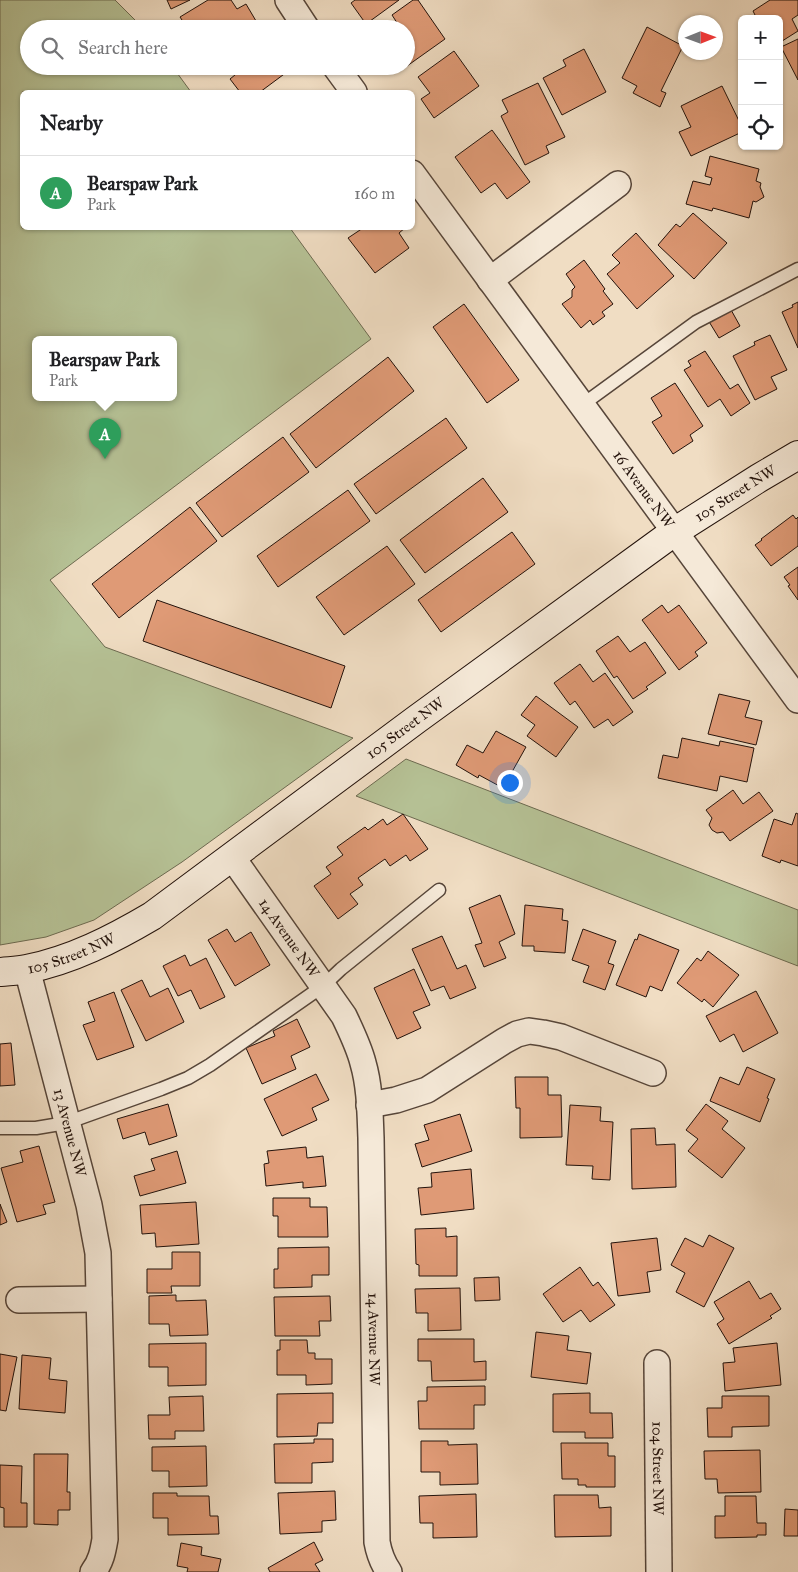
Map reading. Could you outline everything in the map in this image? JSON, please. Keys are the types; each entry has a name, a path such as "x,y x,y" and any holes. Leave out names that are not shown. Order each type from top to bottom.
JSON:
{"street":[{"path":"288,0 301,20"},
{"path":"342,75 353,90"},
{"name":"16 Avenue NW","path":"415,178 798,700"},
{"path":"490,280 618,184"},
{"name":"105 Street NW","path":"0,972 27,969 85,951 120,935 152,916 674,532 798,455"},
{"name":"14 Avenue NW","path":"232,857 344,1016 364,1064 371,1138 376,1542 384,1566 389,1572"},
{"name":"13 Avenue NW","path":"27,969 89,1205 98,1260 105,1539 103,1553 98,1566 93,1572"},
{"path":"369,1105 396,1100 427,1090 504,1041 517,1034 529,1031 544,1032 561,1037 653,1073"},
{"path":"19,1300 99,1299"},
{"name":"104 Street NW","path":"657,1363 659,1572"}],"lane":[{"path":"582,404 696,322 798,269"},
{"path":"0,1128 36,1128 66,1123 188,1078 210,1066 323,986 341,969 439,890"}],"green space":[{"path":"0,0 115,0 135,20 20,20 20,75 179,75 190,90 20,90 20,230 291,230 371,339 50,580 105,647 353,738 182,862 94,920 46,937 0,945"},
{"path":"406,759 798,910 798,966 356,796"}],"building":[{"path":"167,0 190,0 171,9"},
{"path":"208,0 231,0 237,9 246,4 255,20 182,20 180,17"},
{"path":"355,0 399,0 372,20 363,20 351,3"},
{"path":"413,0 418,0 445,39 415,60 415,20 395,20 392,15"},
{"path":"770,0 798,0 798,15 792,19 798,31 783,40 783,15 755,15 753,11"},
{"path":"647,27 678,43 678,56 661,91 666,93 660,107 633,93 637,86 622,78"},
{"path":"798,39 798,80 783,51 783,46"},
{"path":"584,49 606,92 562,115 543,78 566,66 563,60"},
{"path":"454,51 479,86 434,118 421,99 430,93 418,77"},
{"path":"235,75 283,75 263,90 238,90 230,79"},
{"path":"538,83 565,137 546,146 549,153 525,165 501,116 508,112 502,100"},
{"path":"722,86 738,119 738,134 691,156 679,132 691,127 681,106"},
{"path":"492,130 530,182 507,199 495,183 481,193 455,157"},
{"path":"710,156 759,169 756,181 761,183 760,187 764,197 756,202 753,201 749,218 713,208 712,211 686,204 693,181 710,185 712,178 705,176"},
{"path":"693,213 727,243 694,279 658,245 676,224 680,227"},
{"path":"360,230 403,230 399,233 409,248 375,273 348,238"},
{"path":"636,233 674,276 637,309 607,274 620,263 612,255"},
{"path":"584,260 605,289 603,291 613,304 602,312 605,316 593,325 590,320 581,328 562,304 572,297 572,290 575,287 566,274"},
{"path":"798,302 798,348 782,312 793,307 792,305"},
{"path":"464,304 519,380 487,403 433,327"},
{"path":"730,308 740,326 719,338 708,320"},
{"path":"770,335 787,370 771,377 777,389 755,400 733,356 755,345 754,342"},
{"path":"705,351 730,389 738,384 750,403 731,416 720,399 708,407 684,370 691,366 688,361"},
{"path":"388,357 414,391 316,468 290,434"},
{"path":"675,383 703,426 690,435 693,441 673,454 652,422 662,416 651,398"},
{"path":"446,418 467,448 376,514 354,484"},
{"path":"283,437 309,472 222,537 196,503"},
{"path":"483,478 508,512 425,573 400,540"},
{"path":"348,490 370,521 278,587 257,556"},
{"path":"190,507 217,541 119,618 92,584"},
{"path":"793,515 796,519 798,517 798,546 771,566 755,545"},
{"path":"512,532 535,564 441,632 418,600"},
{"path":"387,546 415,584 344,635 316,597"},
{"path":"798,567 798,600 784,577"},
{"path":"157,600 345,666 331,708 143,641"},
{"path":"662,605 668,613 679,605 707,643 695,652 698,656 679,670 642,620"},
{"path":"618,636 630,652 645,642 666,673 633,699 617,676 614,678 596,651"},
{"path":"580,664 593,682 605,673 633,712 613,726 608,719 594,728 575,701 570,705 554,683"},
{"path":"719,694 750,701 745,717 762,721 756,745 708,734"},
{"path":"536,696 578,727 556,757 527,736 535,725 521,715"},
{"path":"496,731 526,747 503,788 479,775 478,778 456,765 467,745 483,753"},
{"path":"682,738 719,746 720,741 754,748 747,782 720,776 717,791 658,778 663,755 678,758"},
{"path":"733,790 743,804 759,792 773,811 730,841 723,832 717,833 712,830 709,825 712,818 706,810"},
{"path":"796,813 798,814 798,866 781,860 780,863 762,856 774,819 792,825"},
{"path":"403,814 428,849 410,861 406,855 390,866 385,859 358,878 363,885 350,894 358,904 338,919 314,886 331,874 326,867 343,855 337,847 365,827 368,830 383,819 387,825"},
{"path":"500,895 515,934 499,942 506,958 484,967 475,945 482,943 469,908"},
{"path":"525,905 563,909 562,920 568,921 565,953 534,951 534,946 522,946"},
{"path":"227,929 235,942 251,932 270,965 235,986 208,940"},
{"path":"583,929 616,941 608,963 614,965 605,990 583,982 589,966 572,960"},
{"path":"639,934 679,950 662,991 650,986 646,997 616,985 635,939 637,940"},
{"path":"442,936 457,969 466,965 476,988 450,999 444,986 431,991 412,949"},
{"path":"708,951 739,975 713,1007 704,999 702,1002 677,983 697,958 701,961"},
{"path":"185,955 190,966 206,958 225,997 200,1009 191,990 178,996 163,966"},
{"path":"414,969 430,1005 413,1012 421,1028 397,1039 374,988"},
{"path":"142,980 150,997 168,988 184,1022 146,1041 121,990"},
{"path":"756,991 778,1033 743,1052 734,1034 720,1042 706,1016"},
{"path":"114,992 134,1047 97,1060 83,1025 95,1021 88,1002"},
{"path":"297,1019 310,1047 291,1056 296,1069 262,1084 246,1048 275,1036 273,1031"},
{"path":"11,1043 15,1085 0,1086 0,1044"},
{"path":"747,1067 775,1079 760,1122 710,1101 720,1077 739,1085"},
{"path":"316,1074 329,1100 312,1108 317,1120 282,1136 264,1099"},
{"path":"515,1077 548,1077 548,1095 561,1095 562,1137 520,1138 520,1108 516,1108"},
{"path":"168,1104 177,1136 149,1145 145,1132 123,1139 117,1119"},
{"path":"706,1104 728,1121 722,1129 745,1148 722,1178 688,1151 698,1139 686,1130"},
{"path":"570,1105 601,1107 600,1121 613,1122 610,1180 592,1179 593,1166 566,1165"},
{"path":"460,1114 472,1151 422,1167 415,1144 429,1140 424,1125"},
{"path":"655,1128 656,1145 675,1144 676,1187 632,1189 631,1129"},
{"path":"39,1146 55,1202 43,1205 46,1214 17,1222 1,1168 23,1162 20,1151"},
{"path":"306,1147 307,1158 323,1156 326,1186 303,1188 303,1182 266,1186 264,1164 269,1163 267,1151"},
{"path":"177,1151 186,1183 140,1196 134,1176 155,1170 151,1159"},
{"path":"471,1169 474,1209 421,1215 418,1188 432,1187 431,1173"},
{"path":"273,1198 310,1198 310,1207 327,1207 328,1237 278,1237 278,1216 273,1216"},
{"path":"196,1202 199,1244 156,1247 155,1233 142,1234 140,1205"},
{"path":"0,1204 7,1222 0,1225"},
{"path":"446,1228 446,1237 457,1236 457,1276 419,1276 419,1265 416,1264 415,1229"},
{"path":"709,1235 734,1248 704,1307 676,1292 685,1273 671,1265 685,1238 703,1247"},
{"path":"657,1238 661,1270 647,1272 650,1292 618,1296 611,1243"},
{"path":"329,1247 329,1275 312,1275 312,1287 274,1288 274,1269 278,1269 278,1248"},
{"path":"172,1252 200,1252 200,1286 171,1286 172,1293 147,1293 147,1269 172,1269"},
{"path":"580,1267 593,1286 598,1282 615,1305 590,1322 581,1310 563,1322 543,1294"},
{"path":"499,1277 500,1300 475,1301 474,1278"},
{"path":"749,1281 760,1299 771,1293 781,1309 770,1316 772,1318 729,1344 717,1324 724,1319 714,1302"},
{"path":"460,1288 461,1330 428,1331 428,1313 416,1313 415,1289"},
{"path":"176,1295 176,1301 206,1300 208,1335 170,1336 169,1324 149,1324 149,1296"},
{"path":"330,1296 331,1321 319,1321 320,1336 275,1336 274,1297"},
{"path":"536,1332 569,1336 567,1350 591,1353 587,1384 531,1377"},
{"path":"418,1339 474,1339 474,1362 486,1361 486,1380 432,1381 431,1361 418,1361"},
{"path":"280,1340 307,1340 308,1353 315,1353 315,1359 332,1359 332,1384 306,1385 306,1375 277,1375 277,1350 280,1350"},
{"path":"206,1343 206,1385 168,1386 168,1367 149,1367 149,1344"},
{"path":"777,1343 781,1385 725,1391 723,1363 735,1362 733,1348"},
{"path":"0,1354 17,1357 6,1411 0,1410"},
{"path":"22,1355 51,1358 49,1379 67,1381 65,1413 19,1409"},
{"path":"485,1386 485,1405 474,1405 474,1429 419,1429 418,1401 427,1401 427,1387"},
{"path":"333,1393 333,1423 318,1423 317,1436 277,1437 277,1394"},
{"path":"590,1393 590,1413 612,1413 613,1438 585,1438 585,1432 553,1432 553,1394"},
{"path":"203,1396 204,1431 175,1431 175,1439 149,1439 148,1415 170,1415 169,1397"},
{"path":"722,1396 769,1396 769,1426 732,1427 732,1437 708,1437 707,1408 722,1408"},
{"path":"314,1439 333,1439 333,1462 312,1463 312,1483 275,1483 274,1444 314,1443"},
{"path":"421,1441 448,1441 448,1445 477,1444 478,1484 440,1485 440,1472 421,1472"},
{"path":"561,1443 608,1443 608,1456 615,1456 615,1487 586,1487 586,1485 578,1485 578,1479 562,1479"},
{"path":"206,1446 207,1486 169,1487 169,1471 152,1471 152,1447"},
{"path":"760,1450 761,1492 718,1493 717,1479 705,1479 704,1451"},
{"path":"34,1454 68,1454 67,1492 70,1492 70,1510 58,1510 58,1525 34,1524"},
{"path":"0,1465 22,1466 21,1503 27,1503 27,1527 4,1527 4,1508 0,1507"},
{"path":"335,1491 336,1520 322,1521 322,1532 280,1534 278,1493"},
{"path":"153,1493 177,1493 177,1496 209,1496 210,1516 218,1516 219,1534 168,1535 168,1518 153,1518"},
{"path":"476,1494 477,1537 433,1538 433,1523 420,1523 419,1496"},
{"path":"554,1495 598,1495 599,1508 611,1507 611,1536 555,1537"},
{"path":"725,1496 756,1496 757,1523 766,1523 766,1535 715,1538 715,1516 725,1516"},
{"path":"785,1509 798,1510 798,1536 784,1536"},
{"path":"314,1542 323,1560 315,1564 320,1572 270,1572 268,1568"},
{"path":"181,1543 202,1547 201,1555 221,1559 218,1572 187,1572 188,1568 177,1566"}],"place":[{"name":"Bearspaw Park","path":"105,459"}]}
